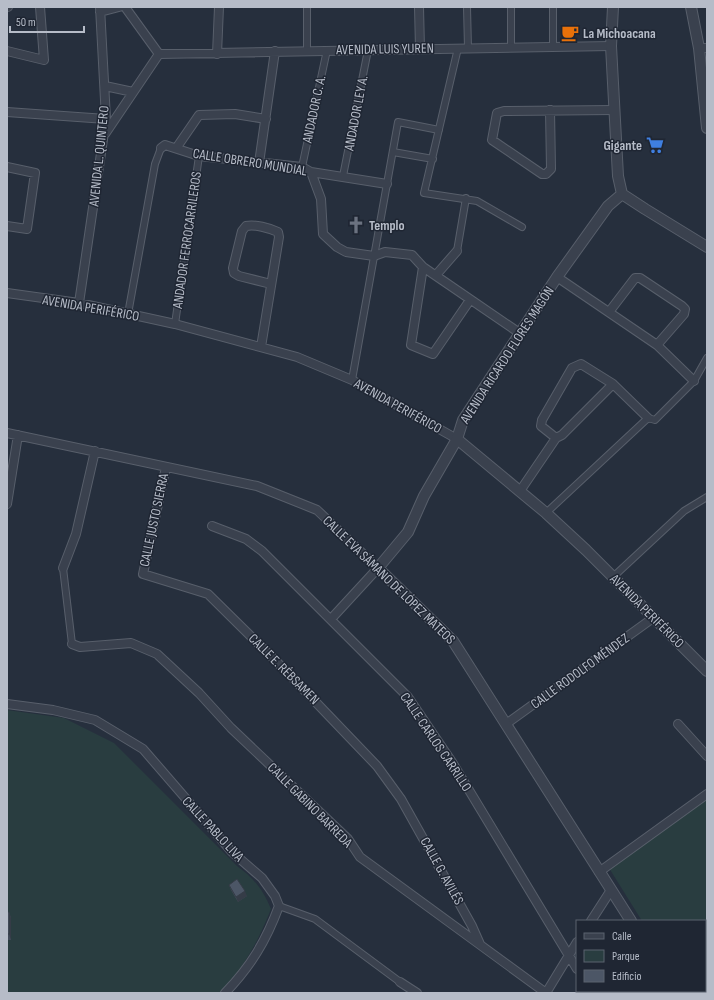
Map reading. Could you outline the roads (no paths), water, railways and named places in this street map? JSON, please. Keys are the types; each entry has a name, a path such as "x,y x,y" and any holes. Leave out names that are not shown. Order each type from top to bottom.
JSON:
{"street":[{"path":"7,51 44,60 40,7"},
{"path":"100,10 119,7"},
{"path":"104,135 159,54 125,7"},
{"path":"217,54 220,7"},
{"path":"307,7 307,50"},
{"path":"419,7 420,49"},
{"path":"467,7 468,48"},
{"path":"511,7 511,47"},
{"path":"553,7 553,47"},
{"path":"613,7 611,46 614,110 618,176 622,194 707,247"},
{"path":"691,7 703,48 707,128"},
{"name":"AVENIDA L. QUINTERO","path":"79,303 106,119 100,10"},
{"name":"AVENIDA LUIS YUREN","path":"159,54 217,54 307,50 611,46"},
{"path":"458,48 424,193 466,198 477,201 487,205 522,227"},
{"name":"ANDADOR C. A.","path":"302,167 327,50"},
{"name":"ANDADOR LEY A.","path":"343,176 368,50"},
{"path":"259,163 275,51"},
{"path":"105,86 133,92"},
{"path":"550,110 551,169 546,174 492,140 498,113 500,111 550,110 614,110"},
{"path":"7,112 106,119"},
{"path":"177,147 190,126 199,116 235,114 266,119"},
{"path":"352,380 398,122 439,130"},
{"name":"CALLE OBRERO MUNDIAL","path":"128,314 155,164 161,148 165,145 177,147 199,156 302,167 311,172 387,184"},
{"path":"393,152 432,158"},
{"name":"ANDADOR FERROCARRILEROS","path":"175,324 199,156"},
{"path":"7,167 35,173 27,229 7,226"},
{"path":"311,172 321,199 323,234 337,247 346,252 374,256 385,252 412,255 423,267 521,334"},
{"name":"AVENIDA RICARDO FLORES MAGÓN","path":"331,619 378,568 408,532 424,496 457,439 463,420 521,334 557,277 608,206 622,194"},
{"path":"436,275 457,251 466,198"},
{"path":"261,346 271,284 278,232 250,225 246,226 242,231 233,268 234,273 271,284"},
{"path":"692,238 707,237"},
{"path":"423,267 411,345 433,354 470,300"},
{"path":"557,277 657,345 694,381"},
{"path":"609,312 635,278 640,278 682,306 685,309 684,314 657,345"},
{"name":"AVENIDA PERIFÉRICO","path":"7,293 79,303 175,324 261,346 297,357 352,380 457,439 546,513 613,577 707,671"},
{"path":"556,438 541,426 572,368 581,364 613,384 648,418 655,420 694,381 707,358"},
{"path":"520,491 556,438 562,435 613,384"},
{"path":"546,513 648,418"},
{"name":"CALLE EVA SÁMANO DE LÓPEZ MATEOS","path":"7,433 258,486 317,510 453,641 630,920"},
{"path":"7,504 18,435"},
{"path":"72,644 63,568 78,526 95,451"},
{"name":"CALLE JUSTO SIERRA","path":"143,574 166,467"},
{"path":"613,577 684,511 707,497"},
{"name":"CALLE CARLOS CARRILLO","path":"212,526 246,539 262,551 408,697 452,762 576,968"},
{"name":"CALLE E. RÉBSAMEN","path":"143,574 208,594 284,669 378,766 401,799"},
{"name":"CALLE RODOLFO MÉNDEZ","path":"506,724 653,618"},
{"name":"CALLE GABINO BARREDA","path":"72,644 80,647 131,643 157,654 199,693 231,728 348,839 360,856 546,993"},
{"name":"CALLE PABLO LIVA","path":"7,704 53,710 95,720 143,749 232,852 262,878 275,896 279,906"},
{"path":"678,724 707,756"},
{"path":"599,872 707,794"},
{"name":"CALLE G. AVILÉS","path":"401,799 472,926 480,944"},
{"path":"592,920 611,890"},
{"path":"225,993 261,949 279,906 315,919 417,993"},
{"path":"546,993 576,944"}],"place":[{"name":"La Michoacana","path":"570,33"},
{"name":"Gigante","path":"655,145"},
{"name":"Templo","path":"356,225"}]}
